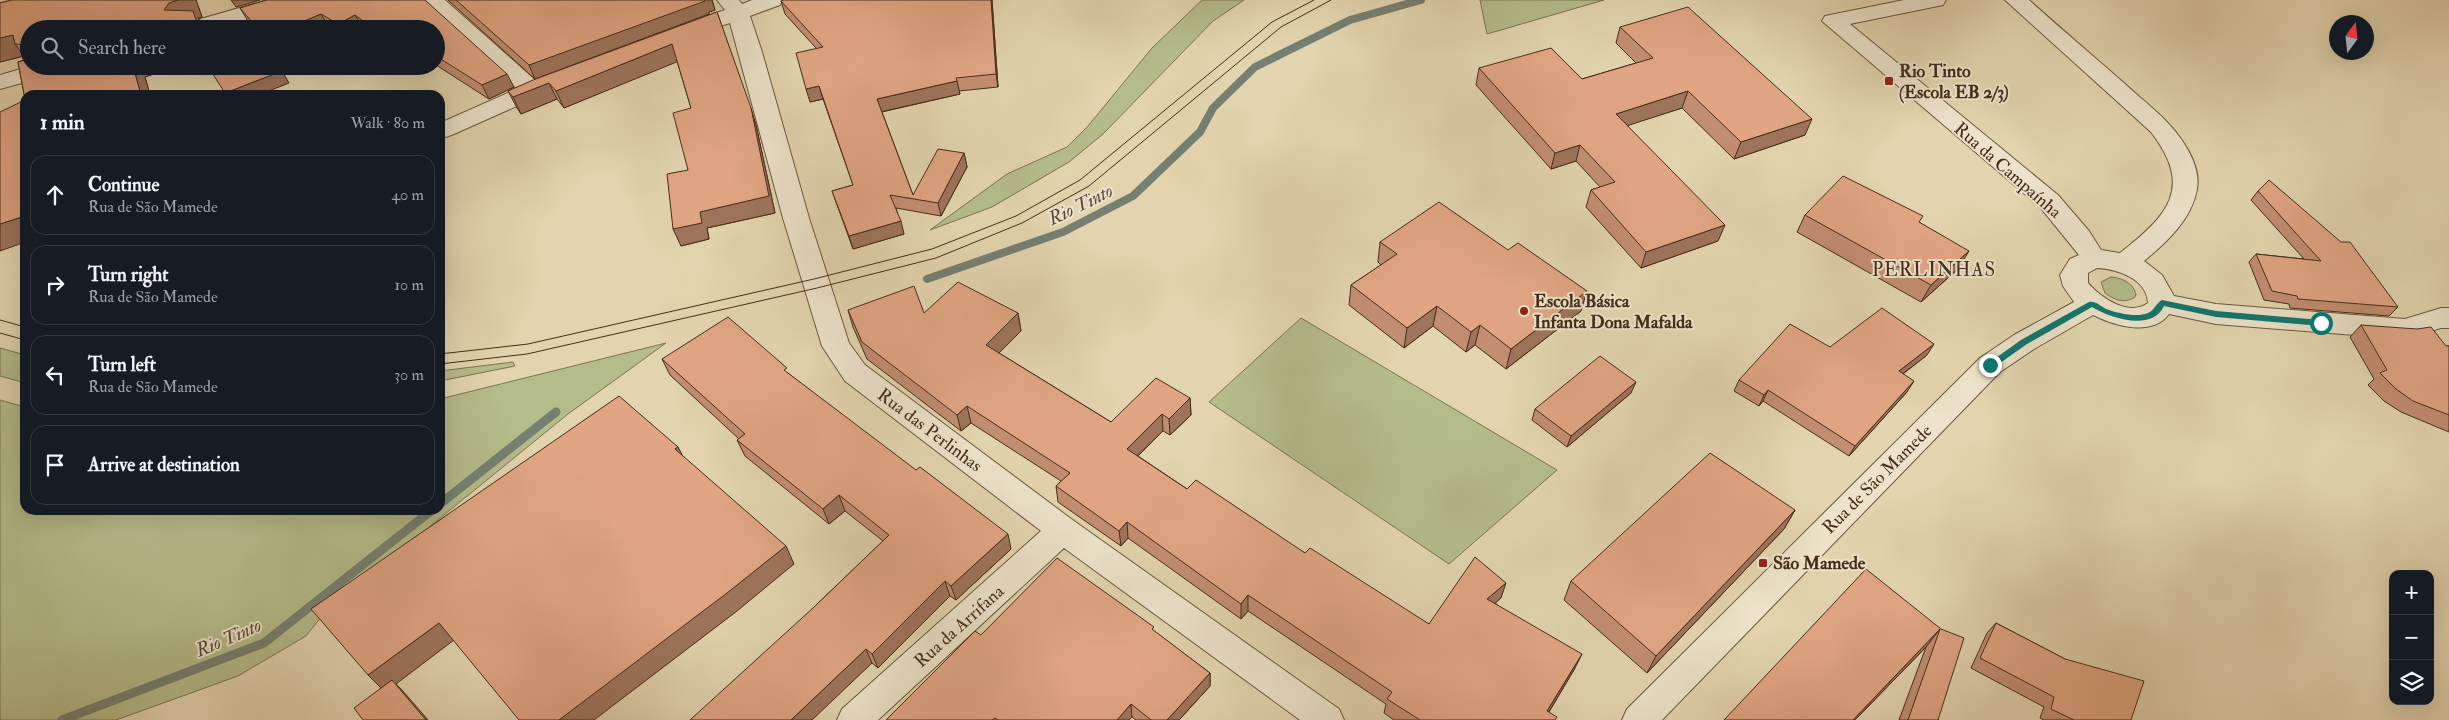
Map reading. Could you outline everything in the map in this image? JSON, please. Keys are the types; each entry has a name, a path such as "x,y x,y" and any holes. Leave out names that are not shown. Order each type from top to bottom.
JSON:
{"street":[{"path":"222,20 290,0"},
{"path":"431,0 448,12 532,90"},
{"path":"698,26 733,6 772,0"},
{"name":"Rua da Campaínha","path":"1935,0 1833,21 2049,202 2080,237 2094,259"},
{"path":"2016,0 2159,127 2178,153 2186,180 2181,206 2165,230 2125,263"},
{"name":"Rua das Perlinhas","path":"733,6 751,52 796,218 836,346 856,373 1063,530 1327,720"},
{"path":"0,82 25,75"},
{"path":"446,129 532,90 569,76"},
{"path":"2094,259 2125,263 2142,272 2156,285 2162,303 2158,311 2149,316 2136,318 2106,312 2081,295 2073,276 2076,268 2083,262 2094,259"},
{"path":"2162,303 2216,314 2405,329 2441,318 2449,318"},
{"name":"Rua de São Mamede","path":"1639,720 1990,365 2024,342 2092,304"},
{"name":"Rua da Arrifana","path":"854,720 1063,530"}],"green space":[{"path":"1202,0 1244,0 1213,21 1103,134 1069,162 992,207 930,230 1007,174 1067,147 1088,126 1152,48"},
{"path":"1480,0 1604,0 1487,34"},
{"path":"2111,277 2130,284 2135,290 2135,297 2123,301 2112,298 2105,293 2101,282"},
{"path":"1301,318 1557,470 1449,564 1209,402"},
{"path":"666,343 568,414 445,514 445,398"},
{"path":"0,348 20,354 20,382 0,376"},
{"path":"513,362 515,366 445,380 445,370"},
{"path":"0,400 20,406 20,515 444,515 326,611 306,636 238,676 116,720 0,720"}],"building":[{"path":"12,0 178,0 169,3 164,10 193,11 196,20 20,20 20,44 15,44 13,35 0,38 0,3"},
{"path":"267,0 425,0 507,74 482,85 445,62 445,20 362,20 355,15 346,20 331,20 321,14 307,20 250,20 240,8"},
{"path":"456,0 704,0 705,1 529,65"},
{"path":"991,0 996,74 956,78 957,81 877,99 913,195 938,149 964,153 938,203 890,195 901,221 849,236 832,191 853,185 819,86 806,89 796,53 823,47 781,1"},
{"path":"1688,7 1812,119 1741,142 1688,91 1616,114 1725,225 1646,252 1591,190 1615,182 1580,145 1555,153 1479,68 1551,48 1582,79 1653,58 1620,27"},
{"path":"717,12 751,108 769,196 700,212 702,223 673,229 667,174 688,170 673,113 691,108 672,44 556,91 549,83 513,97 508,91 533,80"},
{"path":"20,75 135,75 140,90 23,90"},
{"path":"213,75 272,75 233,90 223,90"},
{"path":"20,102 20,218 0,224 0,112"},
{"path":"1843,176 1923,216 1919,222 1969,251 1931,285 1805,215"},
{"path":"2269,180 2341,242 2350,242 2398,307 2298,299 2297,296 2272,291 2256,254 2321,261 2258,191"},
{"path":"1439,202 1508,250 1518,243 1587,291 1511,349 1480,325 1471,332 1437,306 1407,328 1351,285 1397,254 1380,242"},
{"path":"958,282 1018,313 986,345 1111,422 1156,378 1190,398 1169,419 1162,414 1127,449 1187,489 1196,480 1305,553 1310,548 1429,624 1475,557 1506,583 1487,599 1582,654 1547,711 1557,717 1555,720 1420,720 1387,699 1392,692 1248,595 1241,604 1127,522 1119,531 1056,486 1070,473 967,406 957,415 862,342 848,310 914,286 924,313"},
{"path":"1882,308 1934,344 1899,371 1914,381 1855,446 1768,390 1764,395 1739,380 1790,324 1830,347"},
{"path":"728,317 787,368 784,370 916,470 920,467 1008,534 951,586 945,581 872,654 866,649 791,720 690,720 813,608 889,535 839,495 823,509 737,440 745,434 662,359"},
{"path":"2361,325 2417,329 2431,327 2446,346 2449,346 2449,415 2413,401 2396,389 2380,373 2387,370"},
{"path":"1600,356 1636,382 1571,436 1535,409"},
{"path":"619,396 678,447 675,449 786,546 559,720 519,720 439,623 368,675 311,609"},
{"path":"1710,453 1795,510 1656,656 1571,581"},
{"path":"1057,558 1154,627 1152,629 1210,673 1167,720 1151,720 1131,704 1117,720 998,720 995,718 992,720 886,720 975,631 981,635"},
{"path":"1866,569 1941,629 1964,638 1938,720 1908,720 1940,629 1853,720 1724,720"},
{"path":"1996,623 2065,659 2144,681 2131,720 2074,720 2051,709 2054,697 1980,658"},
{"path":"392,680 426,720 363,720 354,708"}],"waterway":[{"name":"Rio Tinto","path":"927,279 1063,232 1133,196 1200,132 1213,108 1255,67 1350,20 1421,0"},
{"name":"Rio Tinto","path":"445,500 556,412"},
{"name":"Rio Tinto","path":"62,720 264,643 426,515"}],"tram line":[{"path":"445,353 528,344 814,279 932,249 1016,216 1080,180 1272,22 1314,0"},
{"path":"445,363 527,354 817,288 936,258 1022,223 1089,186 1281,27 1331,0"},
{"path":"0,320 20,326"},
{"path":"0,333 20,339"}],"place":[{"name":"Rio Tinto (Escola EB 2/3)","path":"1889,81"},
{"name":"Escola Básica Infanta Dona Mafalda","path":"1524,311"},
{"name":"São Mamede","path":"1763,563"}],"district":[{"name":"PERLINHAS","path":"1934,269"}],"route":[{"path":"1990,365 2024,342 2092,304 2106,312 2121,317 2136,318 2149,316 2158,311 2162,303 2216,314 2321,323"}]}
